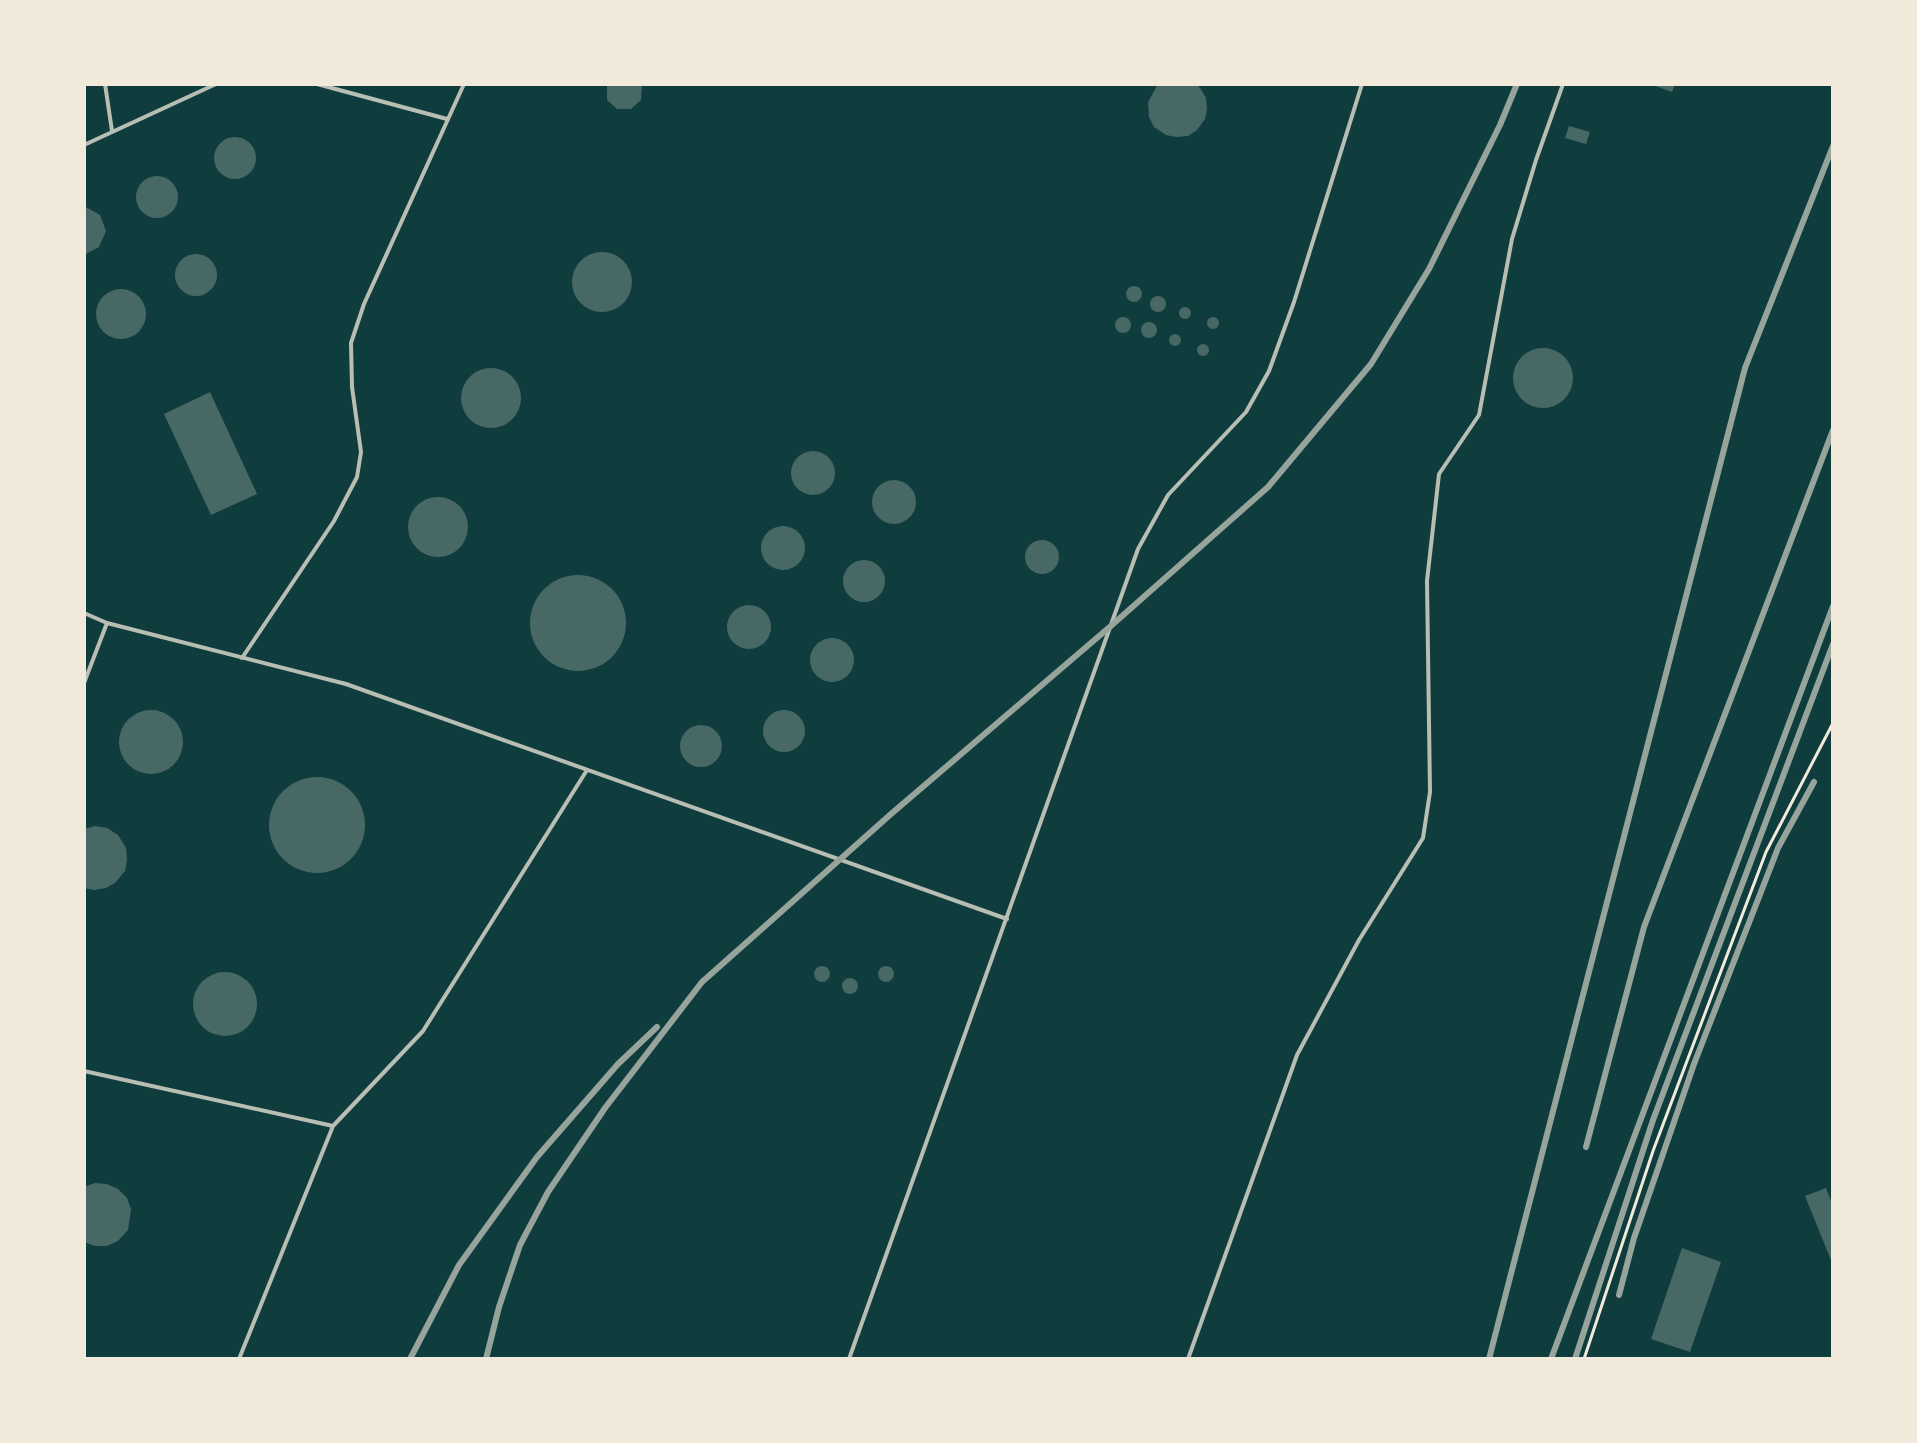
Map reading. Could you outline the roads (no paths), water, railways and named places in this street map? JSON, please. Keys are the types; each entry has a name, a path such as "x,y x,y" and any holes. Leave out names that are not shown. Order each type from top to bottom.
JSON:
{"lane":[{"path":"105,84 112,131"},
{"path":"84,145 216,84"},
{"path":"317,84 447,119"},
{"path":"242,658 334,521 357,477 361,452 352,387 351,343 364,304 464,84"},
{"path":"849,1359 1138,549 1168,495 1246,412 1269,371 1362,84"},
{"path":"1188,1359 1297,1055 1359,940 1423,838 1430,792 1427,581 1439,474 1479,415 1512,239 1563,84"},
{"path":"84,613 107,623 346,684 1007,919"},
{"path":"84,683 107,623"},
{"path":"239,1359 333,1126 423,1031 587,770"},
{"path":"84,1071 333,1126"}],"railway":[{"path":"486,1359 499,1307 520,1245 548,1192 605,1108 702,982 1268,487 1371,364 1429,269 1517,84"},
{"path":"1489,1359 1745,368 1833,146"},
{"path":"1586,1147 1644,927 1833,430"},
{"path":"1551,1359 1833,606"},
{"path":"1575,1359 1653,1120 1833,644"},
{"path":"1619,1295 1634,1238 1694,1064 1778,848 1814,782"},
{"path":"410,1359 459,1265 537,1157 618,1064 657,1027"}]}
